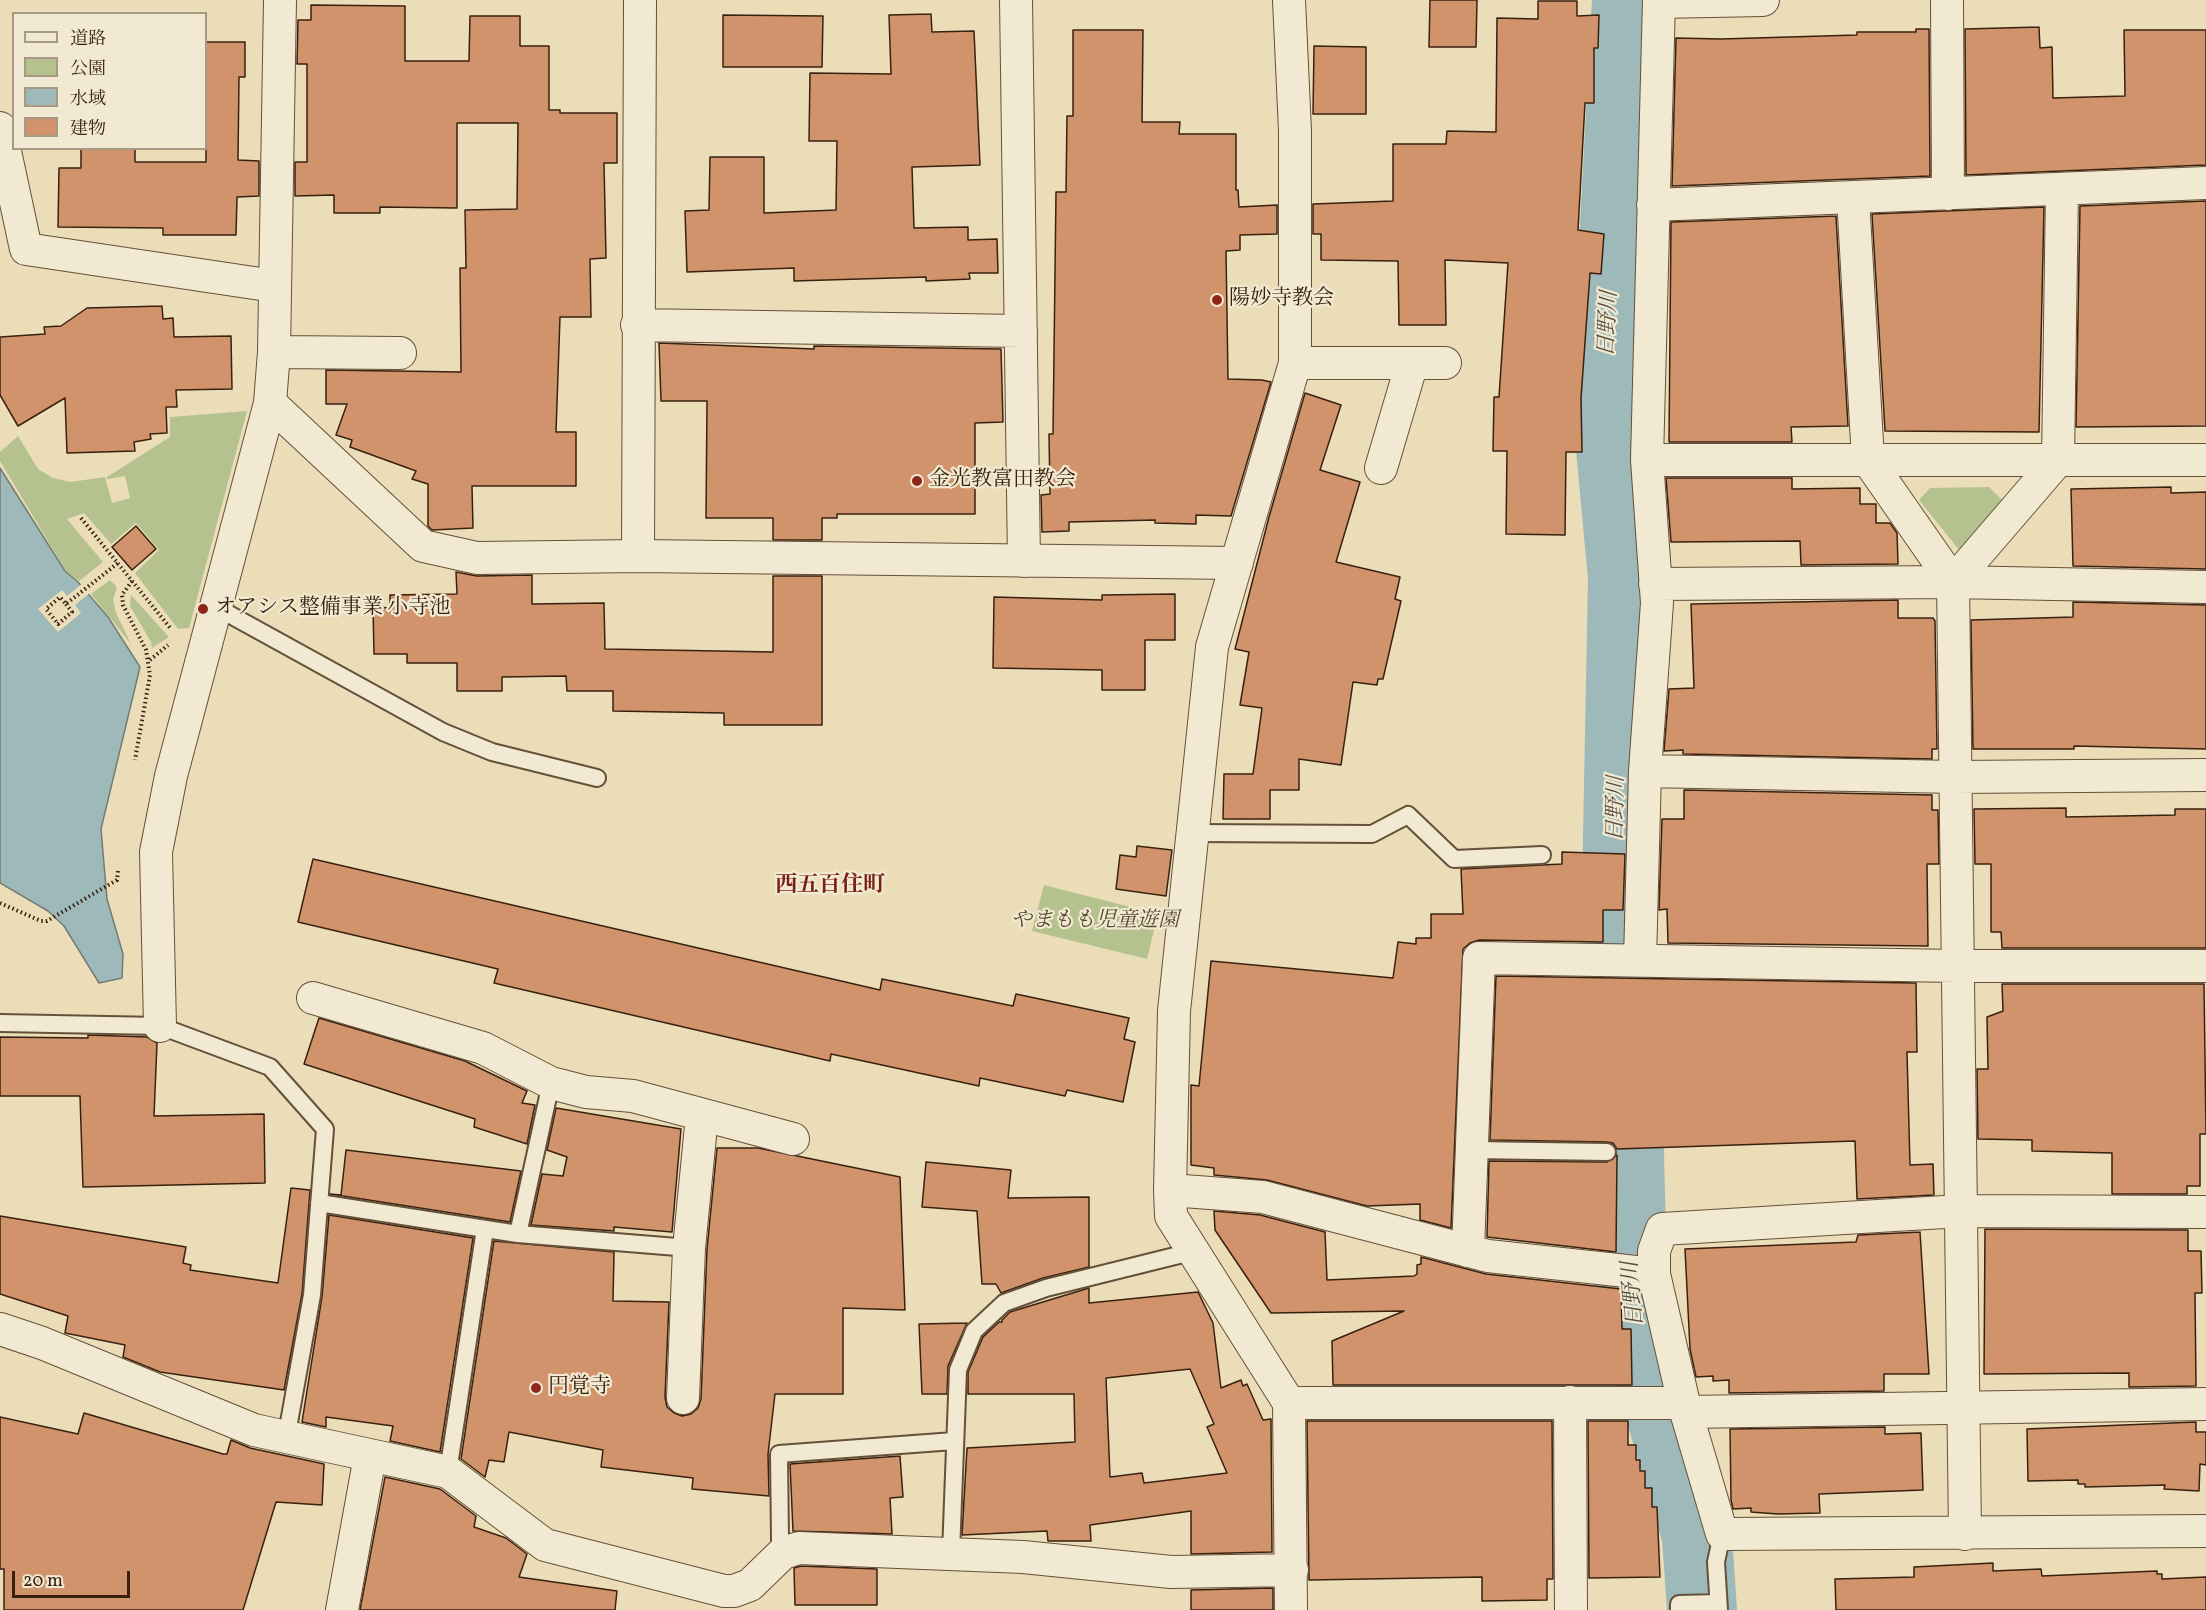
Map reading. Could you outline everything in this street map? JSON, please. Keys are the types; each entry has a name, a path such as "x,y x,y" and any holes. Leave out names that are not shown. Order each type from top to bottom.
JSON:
{"street":[{"path":"160,1026 156,852 171,776 270,403 274,352 280,0"},
{"path":"638,556 637,325 640,0"},
{"path":"1016,0 1024,561"},
{"path":"1289,0 1295,131 1295,363 1212,647 1174,1011 1170,1190 1171,1216 1191,1252 1289,1403 1291,1610"},
{"path":"1622,960 1645,771 1657,603 1647,460 1659,1 1763,0"},
{"path":"1947,0 1948,194"},
{"path":"0,128 26,249 274,286"},
{"path":"1653,205 2206,183"},
{"path":"1953,582 2058,460 2062,190"},
{"path":"1853,197 1868,460 1953,582 1965,1533"},
{"path":"637,325 1021,331"},
{"path":"274,352 400,353"},
{"path":"1295,363 1445,363"},
{"path":"1381,468 1412,363"},
{"path":"270,403 423,546 477,558 638,556 1237,563"},
{"path":"1647,460 2206,460"},
{"path":"1655,584 1953,582 2206,587"},
{"path":"1645,771 1956,777 2206,775"},
{"path":"1468,1251 1479,958 1957,966 2206,966"},
{"path":"313,998 483,1048 551,1083 586,1092 633,1096 793,1139"},
{"path":"683,1398 689,1248 702,1116"},
{"path":"1170,1190 1263,1197 1488,1256 1649,1273"},
{"path":"2206,1212 1961,1211 1662,1229 1649,1273 1722,1534 2206,1531"},
{"path":"0,1329 42,1343 254,1430 286,1439 448,1472 545,1545 724,1591 734,1591 750,1585 783,1553 799,1548 1023,1557 1171,1572 1292,1570"},
{"path":"1289,1403 1570,1402 1685,1407 2206,1404"},
{"path":"1570,1402 1571,1610"},
{"path":"342,1610 370,1456"}],"lane":[{"path":"216,607 443,732 492,752 597,778"},
{"path":"1194,833 1372,834 1408,815 1454,859 1542,855"},
{"path":"0,1023 160,1026 270,1067 325,1129 312,1295 286,1439"},
{"path":"518,1234 551,1083"},
{"path":"1472,1150 1607,1152"},
{"path":"319,1203 518,1234 689,1248"},
{"path":"448,1472 484,1229"},
{"path":"951,1553 958,1370 974,1331 1004,1303 1046,1288 1191,1252"},
{"path":"783,1553 780,1540 779,1454 954,1442"},
{"path":"1682,1607 1717,1605 1716,1562 1722,1534"}],"path":[{"path":"81,518 177,636"},
{"path":"66,604 118,563"},
{"path":"132,581 122,595 124,610 143,642 150,660 150,675 134,763"},
{"path":"60,597 66,604 72,612 58,624 46,609 60,597"},
{"path":"150,660 171,641"},
{"path":"0,903 41,921 47,921 117,880 119,860"}],"green space":[{"path":"247,411 189,628 178,629 135,573 159,550 136,523 111,544 84,513 67,519 103,562 79,581 66,571 0,461 0,452 18,436 38,469 53,478 70,482 105,477 112,503 130,498 125,476 107,479 107,477 170,437 170,417"},
{"path":"1989,487 2003,501 1960,551 1919,500 1930,488"},
{"path":"110,580 117,587 113,600 116,613 131,644 91,594"},
{"path":"131,595 169,637 152,648 151,642 130,606"},
{"name":"やまもも児童遊園","path":"1044,885 1158,914 1147,959 1032,931"}],"water":[{"path":"0,468 65,571 78,582 108,617 140,667 101,829 107,899 123,954 122,978 99,983 64,926 48,911 0,883"}],"pier":[{"path":"83,583 91,592 75,605 81,613 58,632 38,609 62,590 67,596"}],"building":[{"path":"1430,0 1477,0 1476,47 1429,47"},
{"path":"1538,1 1577,1 1577,16 1599,15 1598,48 1594,48 1594,103 1585,103 1578,230 1604,234 1601,274 1590,273 1581,398 1582,452 1566,452 1565,535 1506,534 1507,451 1493,451 1494,397 1499,397 1508,263 1445,260 1446,325 1399,325 1398,261 1321,260 1321,234 1313,234 1313,204 1393,201 1393,144 1446,144 1447,131 1496,132 1497,18 1538,19"},
{"path":"311,5 405,6 405,61 469,61 470,16 520,16 520,46 549,46 549,110 560,110 560,113 617,113 617,163 604,163 606,258 590,259 591,317 560,317 556,432 576,432 576,486 472,486 473,528 432,530 428,526 428,484 412,479 416,471 350,447 352,440 336,435 347,404 326,404 326,370 461,372 460,268 466,268 465,210 517,209 518,123 457,123 457,208 380,207 380,213 334,213 334,195 295,196 295,162 307,162 307,64 297,64 298,20 311,20"},
{"path":"931,14 932,32 974,31 980,165 912,167 914,228 968,227 968,240 997,239 998,273 969,273 970,279 926,281 926,277 794,281 794,268 687,272 685,211 709,210 710,157 764,157 764,213 836,210 837,141 809,141 810,73 891,74 889,15"},
{"path":"723,15 823,16 822,67 723,67"},
{"path":"2039,27 2040,48 2052,47 2053,98 2125,96 2124,30 2206,30 2206,165 1966,175 1965,29"},
{"path":"1916,29 1929,29 1930,176 1672,186 1676,38 1857,35 1857,32 1916,32"},
{"path":"1073,30 1143,30 1142,122 1180,122 1179,134 1236,134 1236,190 1238,190 1239,207 1277,205 1277,234 1240,235 1240,250 1226,251 1228,379 1271,382 1231,516 1196,515 1196,524 1155,523 1155,520 1069,522 1069,531 1042,532 1041,495 1050,494 1049,434 1053,434 1056,192 1066,192 1067,116 1073,116"},
{"path":"207,42 245,42 245,77 239,77 238,160 259,161 259,196 237,197 236,235 163,235 163,228 58,227 59,168 81,168 81,150 135,150 135,162 206,162"},
{"path":"1314,46 1366,47 1366,114 1313,114"},
{"path":"2206,201 2206,426 2076,427 2080,206"},
{"path":"2044,207 2039,432 1885,431 1872,214"},
{"path":"1836,216 1848,426 1791,427 1792,442 1669,442 1671,222"},
{"path":"162,306 163,319 173,318 174,337 231,336 232,389 176,390 177,407 166,407 167,433 150,434 151,439 134,442 135,451 67,453 65,398 18,426 0,395 0,337 45,334 44,327 61,326 87,308"},
{"path":"659,343 814,349 814,346 1001,349 1003,422 975,423 975,514 837,514 837,518 822,518 822,540 773,540 773,518 706,518 707,401 661,401"},
{"path":"1305,393 1341,405 1320,470 1360,482 1336,562 1400,577 1395,599 1401,601 1383,679 1378,679 1377,685 1353,682 1341,765 1299,759 1299,790 1270,790 1270,819 1223,819 1224,774 1253,774 1262,708 1240,705 1249,652 1235,649 1269,517"},
{"path":"1666,478 1792,478 1792,489 1860,488 1860,504 1876,504 1876,523 1890,523 1897,533 1898,564 1801,565 1800,541 1671,542"},
{"path":"2171,487 2171,493 2206,492 2206,569 2073,566 2071,489"},
{"path":"136,526 156,549 132,570 112,547"},
{"path":"456,572 477,576 532,575 532,604 604,603 605,649 773,652 773,576 822,576 822,725 724,725 724,713 613,711 613,691 567,691 566,676 502,677 502,691 457,691 457,663 407,663 407,654 374,654 373,607 390,608 390,595 457,594"},
{"path":"1175,594 1175,640 1145,640 1145,690 1102,690 1102,670 993,668 994,597 1102,600 1102,595"},
{"path":"1898,600 1898,618 1933,618 1935,621 1937,749 1932,749 1932,759 1683,754 1683,750 1664,751 1669,689 1694,688 1691,604"},
{"path":"2073,602 2206,605 2206,749 2074,746 2074,749 1973,749 1971,620 2073,617"},
{"path":"1684,790 1932,795 1932,810 1938,810 1939,864 1927,864 1928,946 1668,943 1667,909 1659,910 1662,819 1684,819"},
{"path":"2066,808 2066,817 2175,815 2175,809 2206,809 2206,948 2002,948 2001,932 1991,932 1991,864 1975,864 1974,809"},
{"path":"1137,846 1172,850 1166,896 1116,889 1120,855 1136,857"},
{"path":"1562,852 1625,854 1623,910 1603,910 1603,942 1479,940 1463,949 1451,1228 1420,1220 1420,1204 1367,1206 1267,1180 1214,1175 1214,1168 1191,1165 1191,1085 1199,1086 1211,961 1393,978 1398,942 1416,944 1416,938 1431,938 1431,914 1463,914 1461,869 1562,864"},
{"path":"313,859 880,990 882,979 1013,1006 1016,994 1129,1018 1124,1039 1135,1042 1123,1102 1067,1090 1065,1096 980,1078 979,1086 831,1054 830,1061 494,983 498,969 298,922"},
{"path":"1496,976 1916,983 1917,1052 1907,1052 1910,1165 1933,1164 1934,1195 1857,1199 1855,1141 1617,1149 1613,1143 1607,1142 1490,1140"},
{"path":"2002,984 2204,984 2206,1134 2200,1134 2200,1186 2187,1186 2187,1194 2112,1194 2112,1153 2032,1151 2032,1140 1978,1139 1977,1069 1988,1069 1987,1017 2003,1011"},
{"path":"319,1018 465,1061 527,1091 522,1103 535,1105 527,1144 474,1127 475,1119 304,1064"},
{"path":"88,1035 147,1037 157,1043 154,1116 264,1114 265,1183 83,1187 80,1096 0,1096 0,1037 88,1038"},
{"path":"556,1108 681,1129 672,1232 614,1227 614,1231 531,1225 542,1174 563,1176 567,1157 547,1150"},
{"path":"717,1148 758,1148 900,1177 905,1310 843,1308 843,1394 775,1394 768,1454 769,1496 692,1489 693,1478 601,1467 603,1450 509,1432 504,1462 489,1460 485,1477 461,1459 494,1241 614,1252 613,1301 669,1302 665,1397 667,1407 682,1416 691,1414 698,1408 701,1399 707,1249"},
{"path":"346,1150 521,1171 510,1222 330,1194 341,1195"},
{"path":"1617,1155 1616,1252 1487,1237 1489,1161 1607,1162"},
{"path":"926,1162 1011,1170 1008,1198 1089,1197 1089,1267 1043,1278 1001,1293 996,1284 982,1284 977,1211 922,1207"},
{"path":"291,1188 310,1190 302,1294 284,1390 160,1372 123,1357 125,1345 65,1333 68,1316 0,1294 0,1216 186,1247 183,1263 191,1265 190,1270 278,1283"},
{"path":"1214,1211 1260,1215 1325,1232 1327,1280 1414,1276 1417,1274 1417,1265 1421,1264 1421,1257 1486,1274 1621,1289 1622,1329 1631,1329 1632,1385 1333,1385 1332,1341 1404,1311 1271,1313 1215,1230"},
{"path":"329,1215 473,1238 440,1452 390,1441 393,1426 326,1417 326,1427 302,1422 322,1297"},
{"path":"1985,1229 2188,1230 2188,1251 2201,1251 2202,1293 2195,1293 2196,1386 2129,1387 2129,1373 1984,1374"},
{"path":"1920,1232 1929,1374 1884,1374 1884,1391 1729,1393 1729,1380 1713,1381 1713,1376 1696,1377 1690,1349 1685,1249 1856,1242 1858,1235"},
{"path":"1089,1288 1089,1303 1198,1292 1213,1323 1221,1388 1241,1380 1243,1386 1247,1384 1263,1420 1271,1419 1272,1552 1191,1554 1191,1511 1090,1525 1091,1541 1048,1541 1047,1531 962,1535 967,1448 1075,1442 1074,1394 968,1394 968,1372 983,1337 999,1322 1002,1322 1010,1312","holes":["1190,1369 1214,1424 1207,1427 1227,1473 1144,1483 1142,1473 1110,1477 1106,1378"]},
{"path":"967,1323 948,1366 947,1394 922,1394 919,1324"},
{"path":"84,1413 223,1454 227,1454 231,1440 250,1448 324,1464 322,1505 276,1502 243,1610 4,1610 4,1569 0,1569 0,1417 78,1434"},
{"path":"1307,1421 1552,1421 1553,1579 1547,1579 1547,1600 1482,1601 1482,1577 1309,1580"},
{"path":"1588,1421 1628,1421 1628,1445 1636,1445 1636,1460 1640,1460 1640,1471 1645,1471 1645,1488 1652,1488 1652,1507 1657,1507 1660,1577 1589,1578"},
{"path":"2196,1422 2196,1432 2206,1432 2206,1465 2200,1464 2199,1491 2164,1489 2165,1485 2085,1487 2085,1484 2078,1484 2078,1480 2028,1481 2027,1429"},
{"path":"1885,1427 1885,1434 1921,1433 1923,1490 1819,1494 1820,1513 1778,1514 1751,1512 1751,1508 1733,1509 1730,1429"},
{"path":"900,1456 903,1497 890,1498 892,1534 793,1531 790,1464"},
{"path":"385,1477 440,1489 476,1516 474,1527 506,1538 527,1554 519,1577 617,1591 615,1610 360,1610"},
{"path":"1993,1563 1993,1571 2041,1569 2042,1576 2157,1571 2157,1574 2162,1574 2162,1579 2206,1577 2206,1610 1836,1610 1835,1579 1914,1577 1914,1567"},
{"path":"801,1566 877,1569 877,1605 795,1605 794,1568"},
{"path":"1273,1588 1273,1610 1191,1610 1191,1590"}],"waterway":[{"name":"日野川","path":"1627,0 1606,394 1623,578 1616,942 1629,1152 1632,1280 1639,1340 1697,1536 1702,1610"}],"place":[{"name":"陽妙寺教会","path":"1217,300"},
{"name":"金光教富田教会","path":"917,481"},
{"name":"オアシス整備事業 小寺池","path":"203,609"},
{"name":"円覚寺","path":"536,1388"}],"district":[{"name":"西五百住町","path":"830,887"}]}
